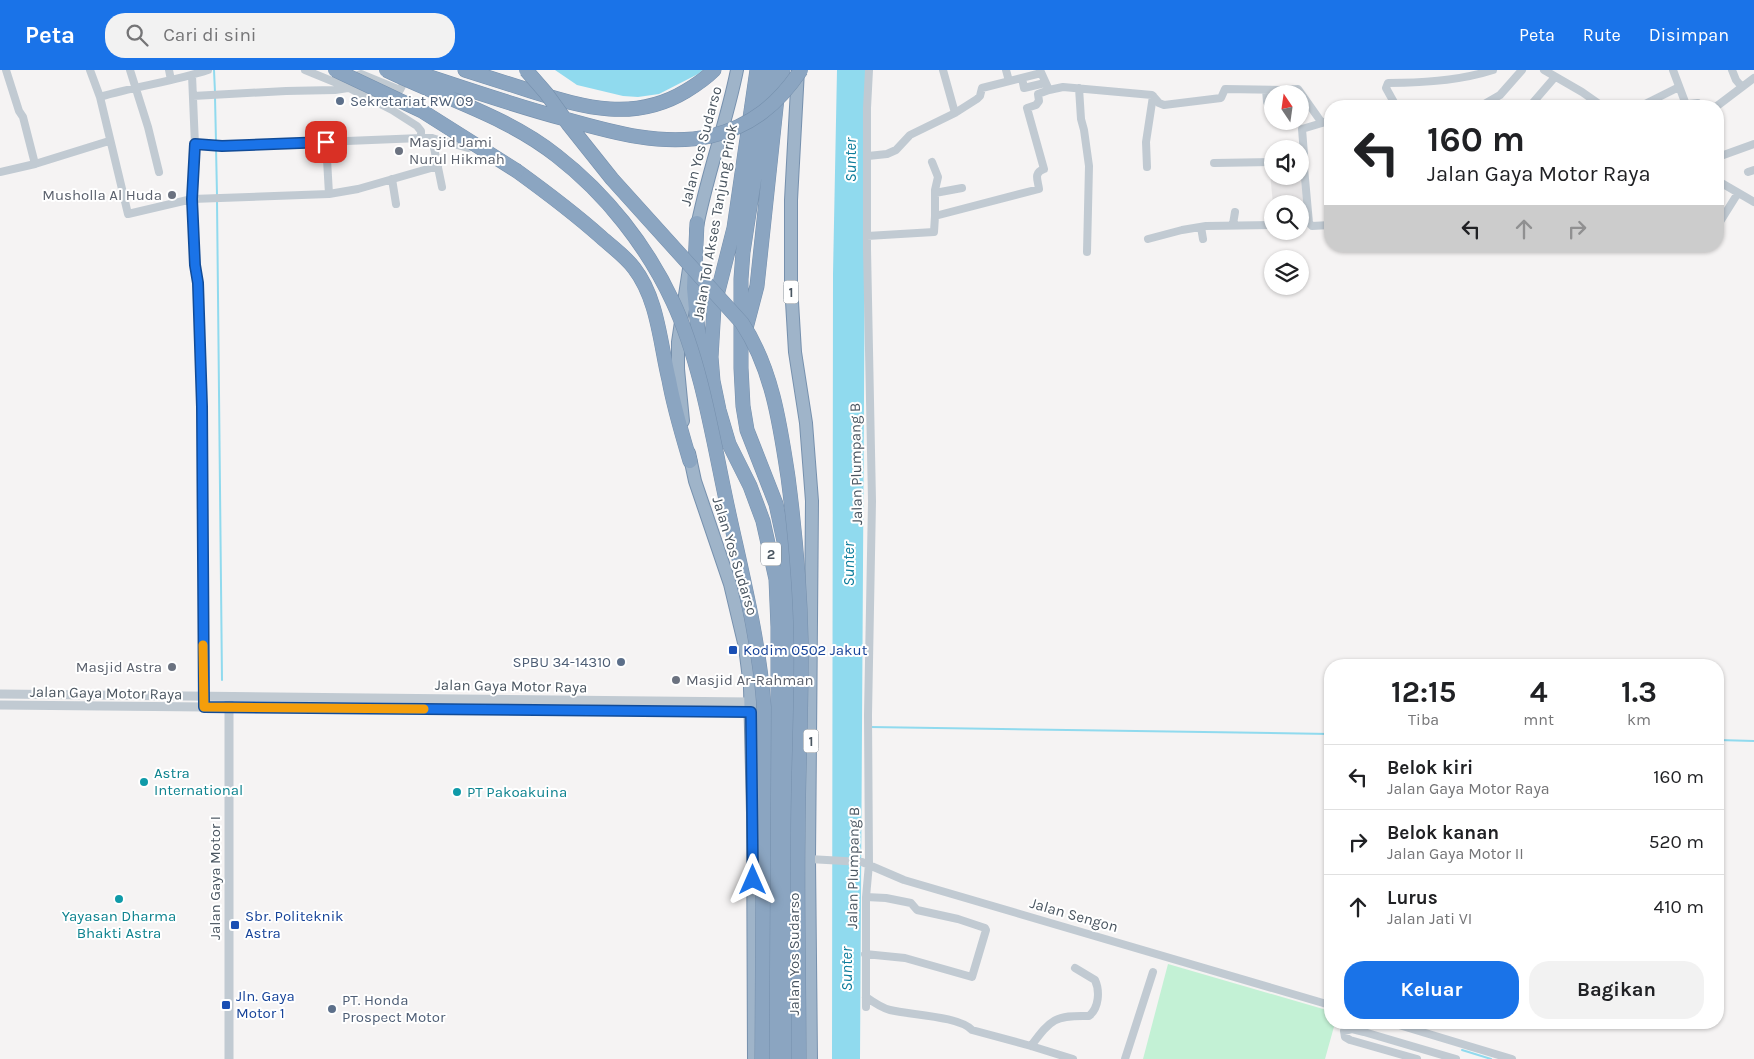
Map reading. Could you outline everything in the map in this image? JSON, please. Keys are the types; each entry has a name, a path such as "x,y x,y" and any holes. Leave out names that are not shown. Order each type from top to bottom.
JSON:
{"highway":[{"path":"335,70 422,111 488,152 586,222 635,269 644,284 656,318 672,398 690,461"},
{"path":"386,70 486,114 534,140 557,156 597,192 627,226 660,276 674,303 701,388 752,618 761,671 764,706 762,1059"},
{"path":"409,70 544,114 616,133 676,139 711,136 744,124 760,115 775,103 799,70"},
{"path":"465,70 566,102 611,110 635,109 656,105 677,97 714,70"},
{"path":"526,70 542,87 569,125 612,179 742,323 760,356 772,389 785,454 793,519 801,637 798,836 799,1059"},
{"name":"Jalan Yos Sudarso","path":"737,70 730,105 697,223 678,342 678,369 690,461 732,592 745,650 751,707 754,1059"},
{"name":"Jalan Tol Akses Tanjung Priok","path":"758,70 734,228 714,307 712,374 719,410 729,444 750,486 764,521 776,579 784,707 789,1059"},
{"name":"Jalan Tol Akses Tanjung Priok","path":"771,70 743,252 741,279 741,386 747,428 776,504 787,555 791,644 784,707 776,1059"},
{"path":"741,346 757,286 777,98 783,70"},
{"name":"Jalan Yos Sudarso","path":"799,70 791,200 790,285 794,352 806,423 812,501 809,859 811,1059"},
{"path":"697,223 694,283 699,342 707,386 719,410"}],"street":[{"path":"6,70 19,111 23,116 35,164"},
{"path":"90,70 100,97 127,214 192,199 329,194 358,189 438,166"},
{"path":"130,70 159,172"},
{"path":"169,70 171,80"},
{"path":"100,97 136,86 171,80 208,70"},
{"path":"305,70 349,88 392,110 418,126 421,131 421,138"},
{"path":"392,110 409,70"},
{"name":"Jalan Plumpang B","path":"866,1007 866,863 872,501 867,108 869,70"},
{"path":"943,70 955,113"},
{"path":"1006,70 1009,81"},
{"path":"1393,100 1386,88 1388,83 1458,79 1493,70"},
{"path":"1491,100 1500,95 1522,70"},
{"path":"1544,70 1593,100"},
{"path":"1673,70 1685,100"},
{"path":"1732,70 1736,80 1742,87"},
{"path":"868,156 887,154 896,150 910,135 955,113 977,99 982,88 1022,78 1040,71 1047,86"},
{"path":"193,96 335,90 349,88 358,75 361,74 400,90"},
{"path":"192,75 195,144 192,199 202,407 204,707"},
{"path":"1535,100 1555,77"},
{"path":"1022,78 1024,88 1047,86 1153,96 1159,103 1164,105 1221,98 1225,89 1264,90"},
{"path":"1724,101 1754,78"},
{"path":"935,216 1039,189 1036,174 1044,169 1027,108 1039,101 1038,94 1047,86"},
{"path":"1653,100 1679,87"},
{"path":"1079,88 1079,106 1089,166 1087,252"},
{"path":"1147,167 1146,142 1153,96"},
{"path":"1302,140 1302,129 1322,123 1309,105"},
{"path":"195,144 222,146 432,138 468,148"},
{"path":"432,138 442,187"},
{"path":"0,172 35,164 109,141"},
{"path":"326,142 329,194"},
{"path":"1724,155 1754,144"},
{"path":"868,236 934,232 935,193 938,177 932,162"},
{"path":"1214,163 1264,162"},
{"path":"392,180 396,204"},
{"path":"1305,185 1310,224 1312,226 1324,225"},
{"path":"1724,185 1754,202"},
{"path":"935,193 962,188"},
{"path":"1724,215 1738,193"},
{"path":"1233,224 1235,212"},
{"path":"1149,229 1149,239 1162,234 1201,227 1233,224 1264,225"},
{"path":"1201,227 1203,239"},
{"name":"Jalan Gaya Motor Raya","path":"0,694 684,701 751,707"},
{"path":"118,695 118,706"},
{"name":"Jalan Gaya Motor I","path":"229,697 229,1059"},
{"path":"454,699 454,710"},
{"path":"684,701 684,711"},
{"name":"Jalan Gaya Motor Raya","path":"0,705 684,711 751,707"},
{"name":"Jalan Sengon","path":"809,859 866,863 904,880 1324,1003"},
{"path":"865,954 905,958 972,977 986,930 958,919 916,910 911,903 886,898 866,897"},
{"path":"1031,1046 1048,1025 1057,1018 1074,1015 1089,1016 1096,1008 1098,1003 1095,980 1075,968"},
{"path":"1125,1059 1153,972"},
{"path":"866,998 888,1010 929,1016 964,1024 972,1030 1073,1059"},
{"path":"1412,1029 1512,1059"},
{"path":"1417,1059 1350,1040 1345,1037 1344,1031 1356,1030 1456,1059"},
{"path":"1394,1052 1397,1042"}],"shaded area":[{"path":"1271,185 1304,185 1306,195 1272,195"}],"green space":[{"path":"1168,964 1324,1009 1324,1029 1333,1029 1325,1059 1143,1059"}],"water":[{"path":"555,70 703,70 659,94 638,97 623,96 577,85"},
{"name":"Sunter","path":"837,70 866,70 860,1059 832,1059 833,274"}],"waterway":[{"path":"214,70 215,92"},
{"path":"215,97 216,142"},
{"path":"216,147 217,195"},
{"path":"217,200 222,680"},
{"path":"870,727 1324,734"},
{"path":"1724,740 1754,741"},
{"path":"1462,1050 1491,1059"}],"slow traffic":[{"path":"203,645 204,707 424,709"}],"place":[{"name":"Sekretariat RW 09","path":"340,101"},
{"name":"Masjid Jami Nurul Hikmah","path":"399,151"},
{"name":"Musholla Al Huda","path":"172,195"},
{"name":"Kodim 0502 Jakut","path":"733,650"},
{"name":"SPBU 34-14310","path":"621,662"},
{"name":"Masjid Astra","path":"172,667"},
{"name":"Masjid Ar-Rahman","path":"676,680"},
{"name":"Astra International","path":"144,782"},
{"name":"PT Pakoakuina","path":"457,792"},
{"name":"Yayasan Dharma Bhakti Astra","path":"119,899"},
{"name":"Sbr. Politeknik Astra","path":"235,925"},
{"name":"Jln. Gaya Motor 1","path":"226,1005"},
{"name":"PT. Honda Prospect Motor","path":"332,1009"}],"route":[{"path":"326,142 222,146 195,144 192,199 195,265 198,283 202,407 204,707 751,712 753,880"}]}
